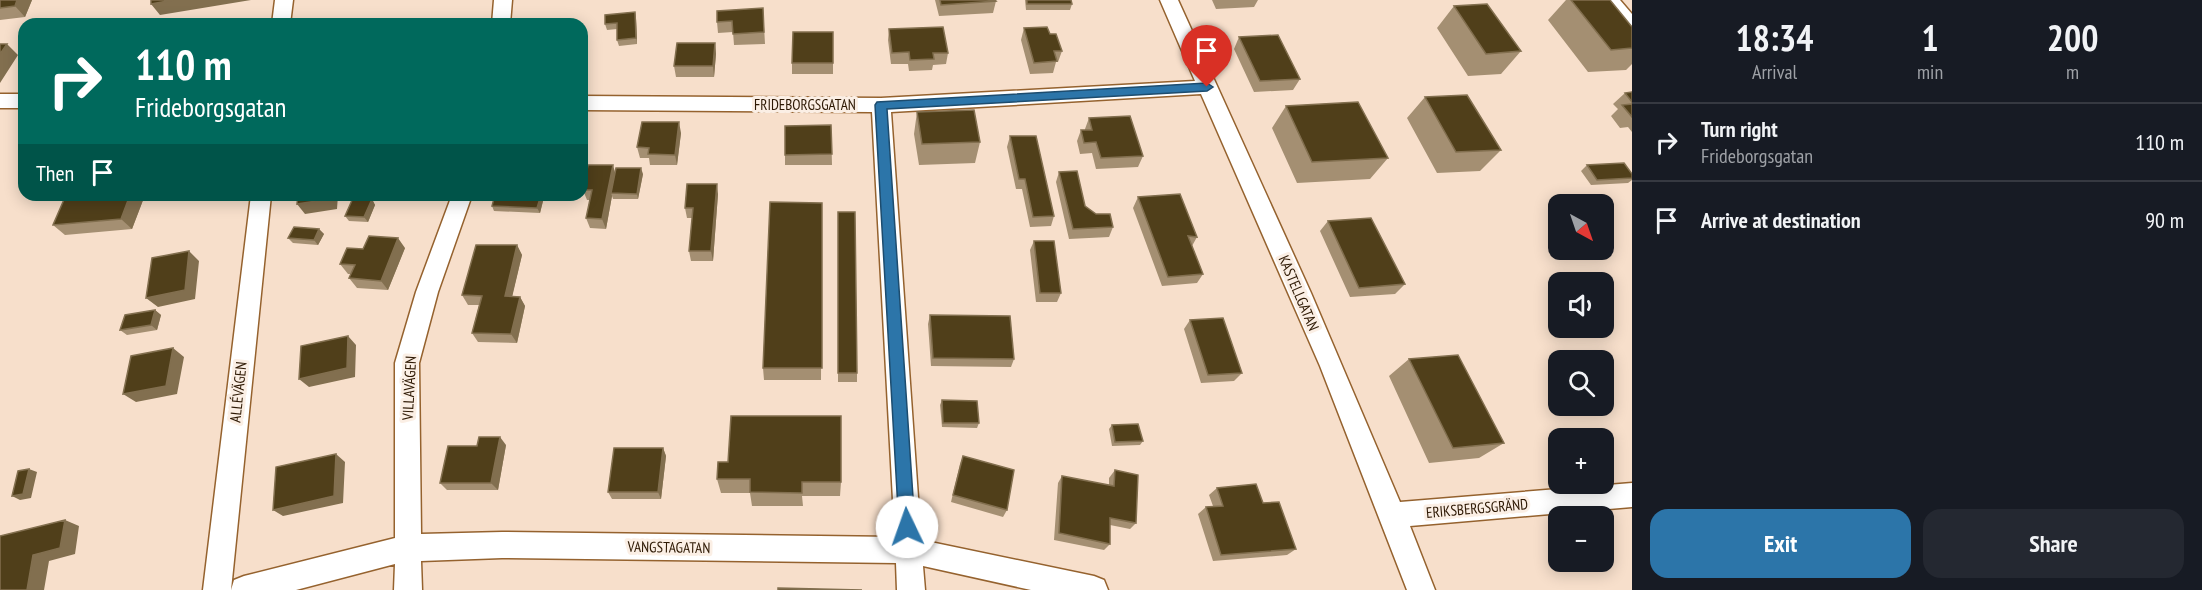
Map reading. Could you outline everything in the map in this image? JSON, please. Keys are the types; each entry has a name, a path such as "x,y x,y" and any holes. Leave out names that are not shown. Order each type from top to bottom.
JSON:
{"street":[{"path":"282,18 284,0"},
{"path":"502,18 503,0"},
{"name":"KASTELLGATAN","path":"1169,0 1291,273 1394,515 1421,590"},
{"path":"1610,0 1632,26"},
{"name":"FRIDEBORGSGATAN","path":"588,103 881,105 1207,87"},
{"path":"0,101 18,101"},
{"path":"881,105 911,590"},
{"name":"ALLÉVÄGEN","path":"217,590 260,201"},
{"name":"VILLAVÄGEN","path":"408,590 408,363 427,292 460,201"},
{"name":"ERIKSBERGSGRÄND","path":"1394,515 1632,495"},
{"name":"VANGSTAGATAN","path":"244,590 407,548 502,545 908,550 1095,590"}],"building":[{"path":"0,0 17,0 15,6 0,8"},
{"path":"151,0 173,0 151,4"},
{"path":"940,0 995,0 996,1 941,5"},
{"path":"1027,0 1071,0 1072,4 1027,4"},
{"path":"1571,0 1610,0 1632,27 1632,48 1611,50"},
{"path":"1487,4 1521,51 1486,54 1454,6"},
{"path":"763,8 764,32 733,34 732,21 717,22 717,11"},
{"path":"635,12 636,38 617,40 617,23 605,24 605,15"},
{"path":"943,27 948,53 933,53 934,59 910,60 909,52 892,53 889,29"},
{"path":"1047,27 1050,34 1056,34 1062,51 1054,51 1057,61 1034,63 1024,28"},
{"path":"793,32 833,32 833,63 792,63"},
{"path":"1278,35 1300,79 1260,81 1239,37"},
{"path":"677,43 715,43 713,66 674,66"},
{"path":"0,44 7,44 0,54"},
{"path":"1632,92 1632,102 1625,93"},
{"path":"1467,95 1501,150 1456,152 1425,97"},
{"path":"1358,102 1388,158 1312,162 1286,106"},
{"path":"1632,104 1632,117 1622,105"},
{"path":"974,110 980,142 922,144 917,112"},
{"path":"1130,116 1143,156 1101,158 1096,142 1084,143 1081,130 1092,130 1089,118"},
{"path":"642,122 679,122 675,155 648,154 649,148 637,147"},
{"path":"831,125 832,154 785,155 785,126"},
{"path":"1010,136 1036,136 1054,216 1033,217 1025,179 1019,179"},
{"path":"1624,163 1632,174 1632,178 1597,180 1587,165"},
{"path":"588,165 613,165 602,219 586,218 592,190 588,190"},
{"path":"616,168 641,168 637,194 611,193"},
{"path":"1077,171 1085,206 1096,214 1110,214 1113,227 1073,229 1059,172"},
{"path":"687,184 717,184 711,251 689,251 693,208 685,208"},
{"path":"1180,194 1197,237 1188,236 1203,274 1168,277 1138,197"},
{"path":"63,201 128,201 121,219 53,225"},
{"path":"297,201 316,201 297,204"},
{"path":"352,201 371,201 364,217 345,216"},
{"path":"493,201 539,201 537,208 492,206"},
{"path":"770,202 822,203 822,368 763,368"},
{"path":"838,212 855,212 857,373 838,373"},
{"path":"1371,218 1405,284 1359,288 1328,221"},
{"path":"294,227 319,229 314,240 288,238"},
{"path":"369,236 398,238 381,281 349,278 355,265 340,264 347,248 363,249"},
{"path":"1034,241 1054,241 1061,293 1040,293"},
{"path":"476,245 517,245 505,296 520,297 511,334 472,333 482,296 462,295"},
{"path":"189,251 185,290 146,298 152,258"},
{"path":"155,310 151,325 120,330 125,315"},
{"path":"930,315 1010,316 1014,359 933,358"},
{"path":"1223,318 1242,373 1208,375 1190,320"},
{"path":"348,336 347,368 299,379 301,346"},
{"path":"173,348 166,386 123,394 131,356"},
{"path":"1458,355 1504,443 1453,448 1409,359"},
{"path":"942,400 977,401 979,423 943,423"},
{"path":"731,416 841,416 841,482 802,482 802,493 750,492 750,479 717,479 718,462 728,462"},
{"path":"1138,424 1143,441 1115,442 1112,425"},
{"path":"479,437 500,437 491,483 440,483 448,446 477,446"},
{"path":"614,448 663,448 658,492 608,492"},
{"path":"336,454 334,496 273,510 276,467"},
{"path":"963,456 1014,470 1007,510 953,495"},
{"path":"29,469 23,494 12,496 18,471"},
{"path":"1115,470 1138,475 1136,523 1110,518 1110,544 1059,533 1062,476 1114,486"},
{"path":"1256,484 1263,503 1279,502 1296,549 1221,555 1206,507 1223,506 1217,488"},
{"path":"65,520 60,548 33,555 27,590 0,590 0,536"},
{"path":"778,588 862,590 778,590"}],"route":[{"path":"907,527 881,105 1207,87"}]}
